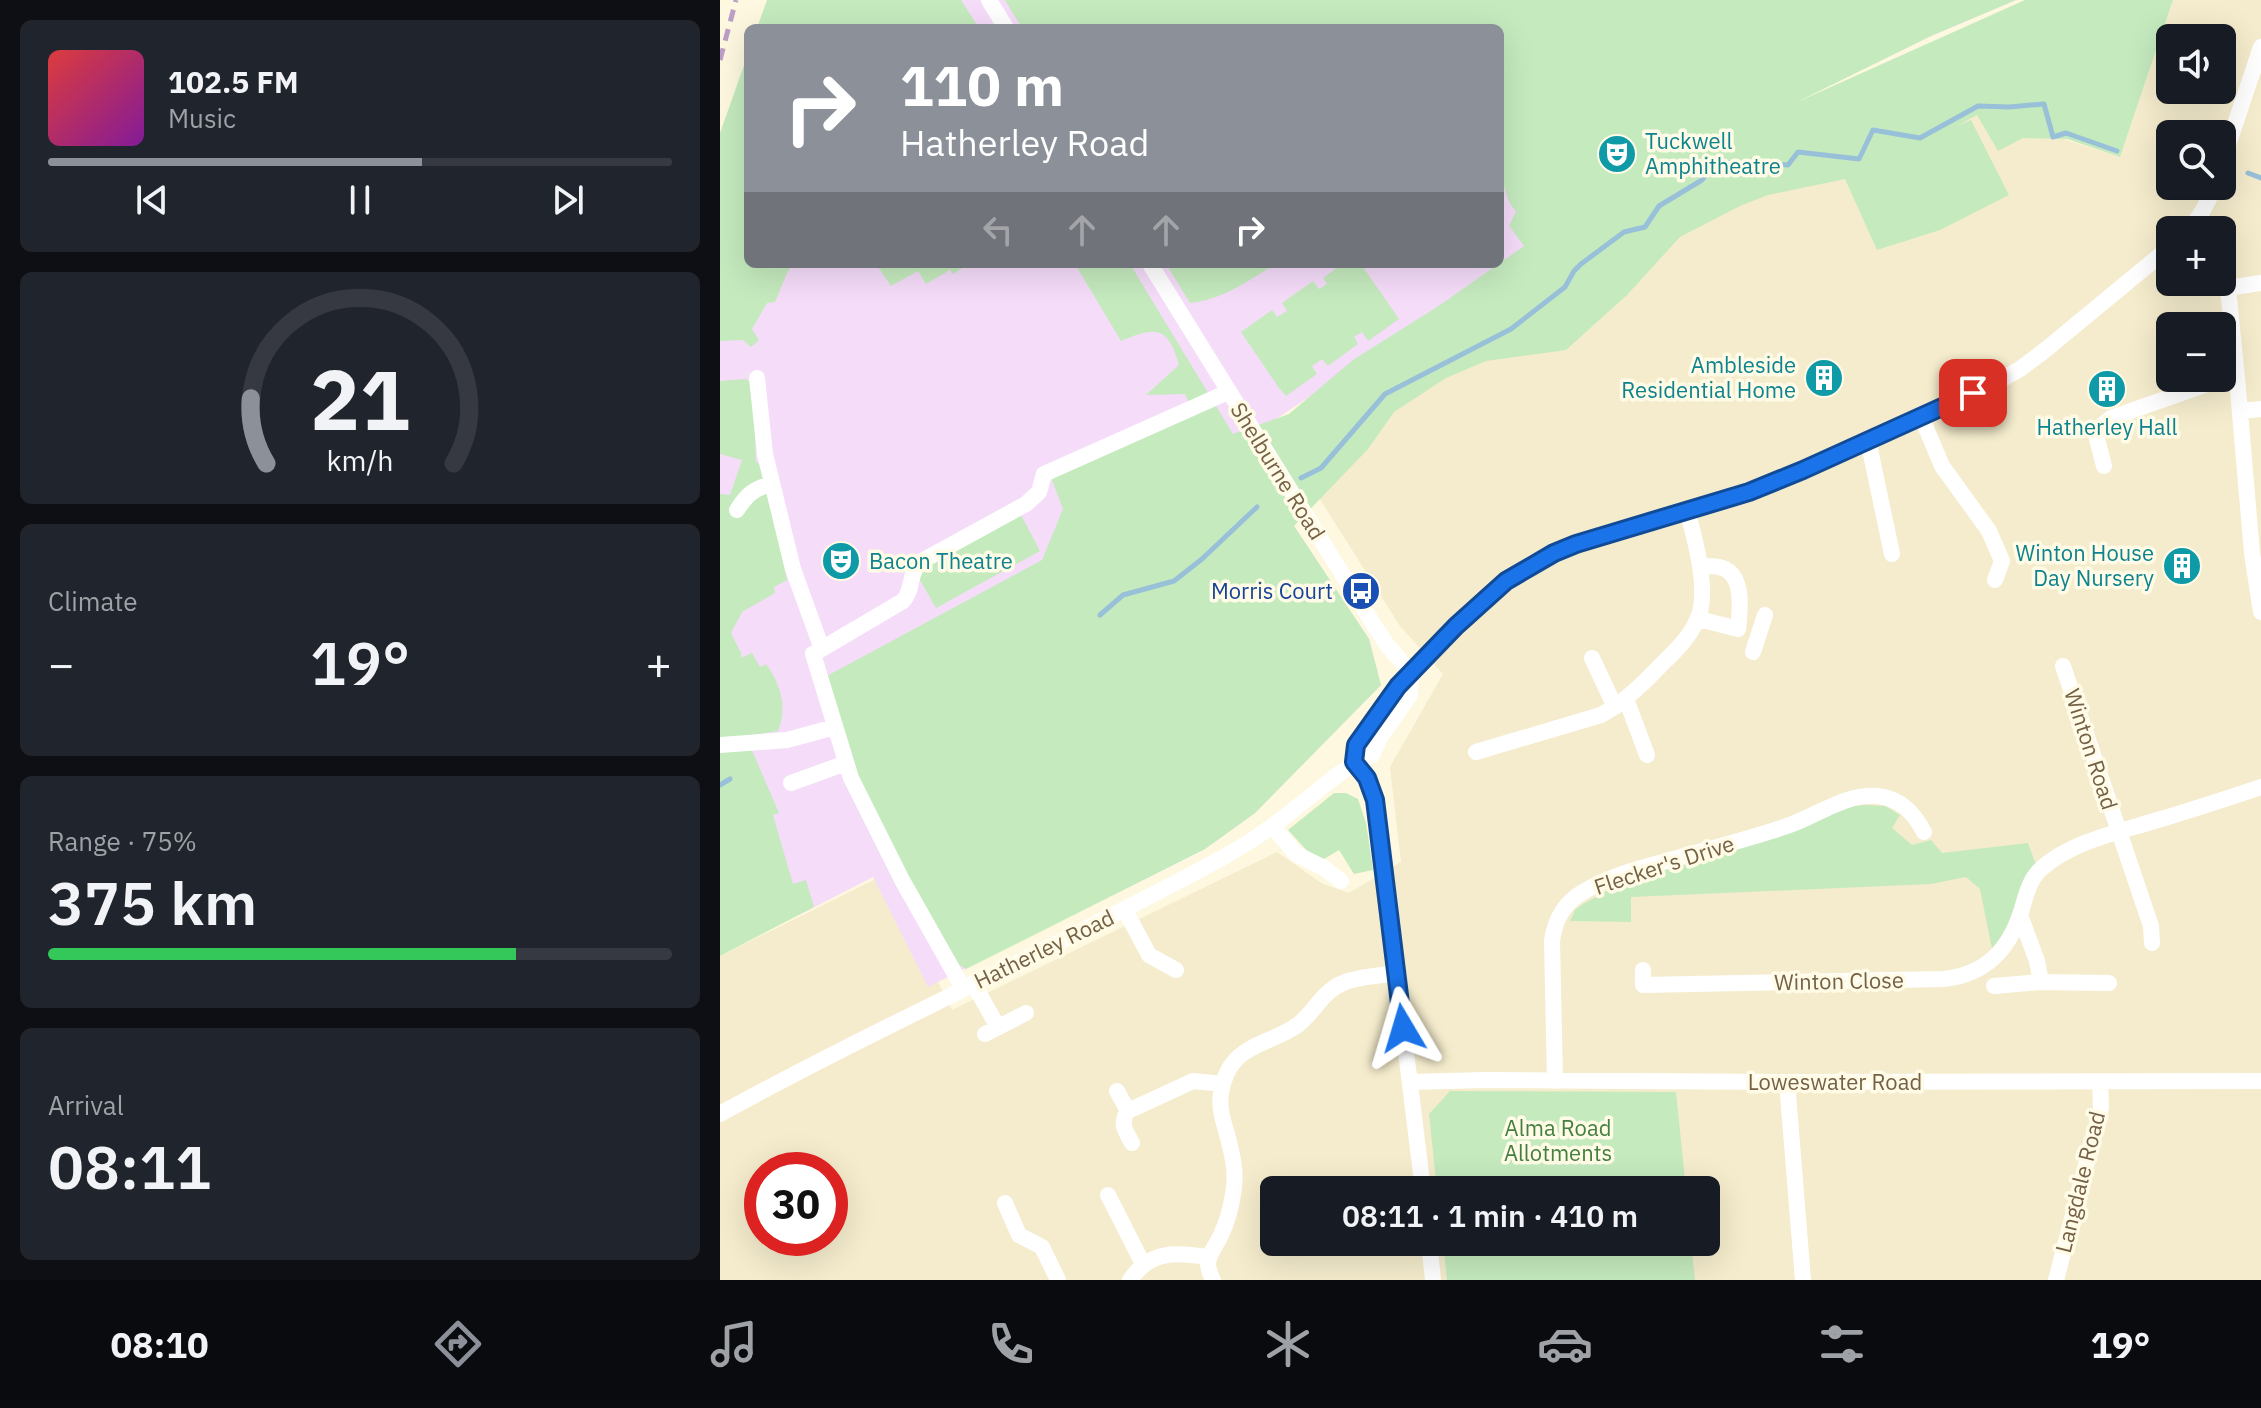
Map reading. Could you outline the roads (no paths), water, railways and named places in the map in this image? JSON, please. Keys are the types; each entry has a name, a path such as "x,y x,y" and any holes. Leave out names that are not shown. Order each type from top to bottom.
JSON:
{"street":[{"path":"989,0 1004,24"},
{"path":"2236,124 2260,57"},
{"path":"1421,1176 1375,800 1367,778 1354,762 1356,745 1398,686 1485,598 1531,565 1576,544 1749,492 1999,381 2020,369 2156,258"},
{"name":"Shelburne Road","path":"1152,268 1382,638 1411,673"},
{"path":"2236,287 2261,283"},
{"path":"2229,296 2240,411 2255,505 2252,553 2261,612"},
{"path":"757,378 765,454 793,569 822,649"},
{"path":"2104,466 2095,431 2111,418 2210,383 2237,378"},
{"path":"1026,1013 992,1030 902,880 851,778 813,654 903,601 910,589 912,573 920,562 1026,504 1039,492 1044,474 1228,392"},
{"path":"2240,411 2261,409"},
{"path":"1921,416 1942,466 1989,531 2002,561 1995,580"},
{"path":"1868,440 1892,554"},
{"path":"737,510 746,495 772,483"},
{"path":"1476,752 1601,715 1620,703 1669,657 1699,619 1700,566 1687,511"},
{"path":"1700,566 1724,568 1735,579 1740,612 1738,629"},
{"path":"1699,619 1738,629 1756,644 1765,615"},
{"path":"1592,658 1647,755"},
{"name":"Winton Road","path":"2063,666 2151,926 2152,943"},
{"path":"720,745 787,740 835,727"},
{"name":"Hatherley Road","path":"720,1114 1227,856 1273,827 1354,762"},
{"path":"791,783 846,763"},
{"name":"Winton Road","path":"2119,832 2261,787"},
{"name":"Flecker's Drive","path":"1555,1081 1554,926 1561,911 1585,890 1622,874 1789,826 1860,797 1878,796 1894,800 1907,808 1924,832"},
{"path":"1273,827 1296,854 1324,868 1341,881"},
{"name":"Winton Close","path":"1643,970 1643,985 1962,977 1994,959 2020,915 2026,891 2038,870 2070,849 2119,832"},
{"path":"1125,910 1149,955 1176,970"},
{"path":"2020,915 2037,961 2041,982"},
{"path":"1213,1280 1208,1268 1209,1257 1226,1222 1235,1181 1231,1148 1220,1105 1223,1084 1242,1054 1255,1044 1302,1022 1336,986 1352,980 1397,973"},
{"path":"1994,986 2041,982 2109,983"},
{"path":"1132,1143 1123,1125 1128,1111 1193,1081 1223,1084"},
{"name":"Loweswater Road","path":"1410,1082 2261,1081"},
{"path":"1787,1082 1803,1280"},
{"name":"Langdale Road","path":"2056,1280 2101,1108 2100,1083"},
{"path":"1117,1091 1128,1111"},
{"path":"1108,1195 1143,1264"},
{"path":"1005,1203 1019,1235 1042,1247 1058,1280"},
{"path":"1130,1280 1143,1264 1158,1257 1178,1254 1209,1257"},
{"path":"1430,1256 1433,1280"}],"waterway":[{"path":"1301,478 1321,468 1385,394 1511,329 1565,287 1581,264 1624,232 1645,227 1659,206 1702,180 1717,162 1788,165 1798,152 1859,159 1873,130 1920,138 1978,106 2044,104 2053,137 2066,133 2117,151"},
{"path":"2248,173 2261,178"},
{"path":"1100,615 1123,595 1174,581 1257,507"},
{"path":"720,785 730,779"}],"railway":[{"path":"720,60 736,0"}],"place":[{"name":"Tuckwell Amphitheatre","path":"1617,154"},
{"name":"Ambleside Residential Home","path":"1824,378"},
{"name":"Hatherley Hall","path":"2107,389"},
{"name":"Bacon Theatre","path":"841,561"},
{"name":"Winton House Day Nursery","path":"2182,566"},
{"name":"Morris Court","path":"1361,591"}],"park label":[{"name":"Alma Road Allotments","path":"1558,1140"}]}
